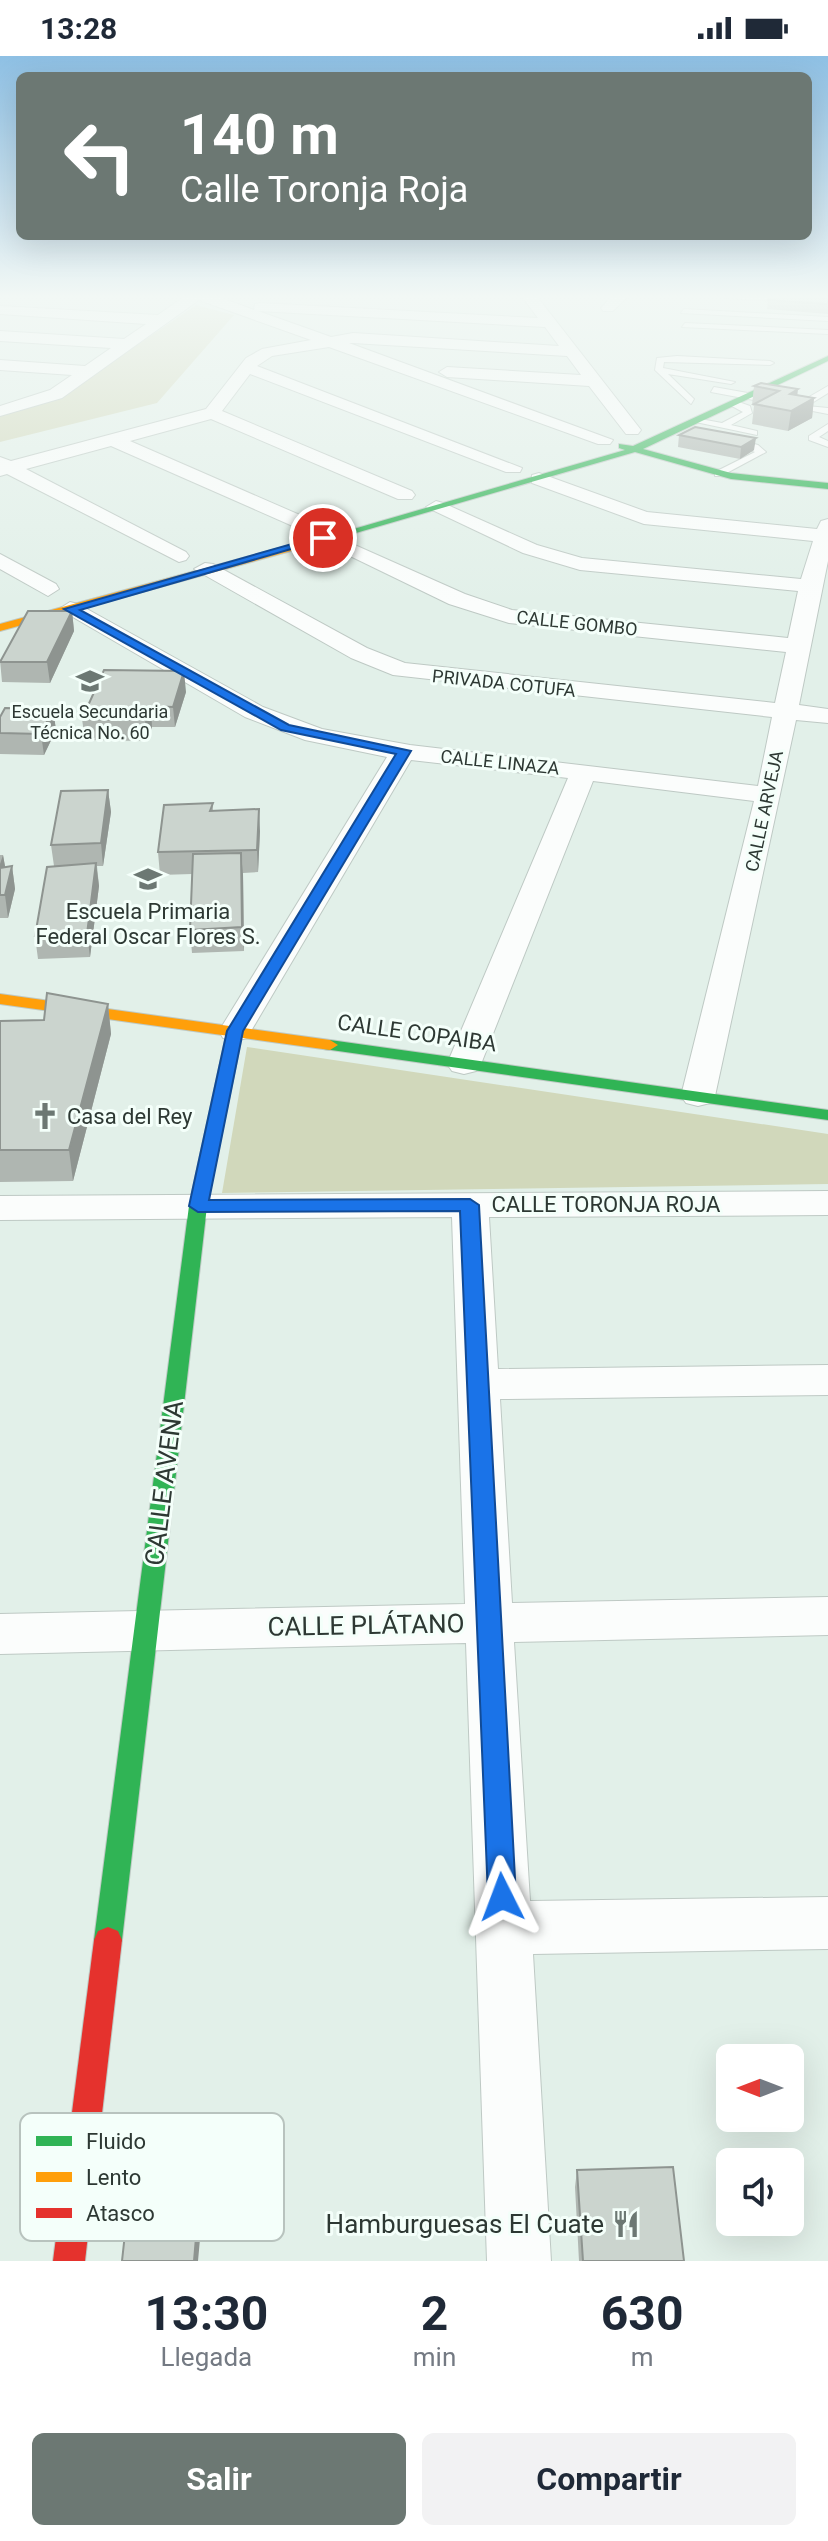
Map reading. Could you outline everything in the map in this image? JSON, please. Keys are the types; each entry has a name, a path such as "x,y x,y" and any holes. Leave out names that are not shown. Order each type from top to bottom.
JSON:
{"main road":[{"path":"376,503 513,468 604,440 700,397"},
{"path":"271,531 436,507 539,479 633,450 760,397"},
{"path":"604,440 718,474 828,486"},
{"path":"24,596 60,595 314,527"},
{"path":"150,563 193,559"},
{"path":"0,628 60,595"},
{"name":"CALLE COPAIBA","path":"0,999 828,1115"},
{"name":"CALLE AVENA","path":"87,2113 198,1206 235,1031"},
{"name":"CALLE AVENA","path":"69,2261 71,2241"}],"street":[{"path":"14,397 46,399"},
{"path":"0,411 49,397"},
{"path":"3,467 212,413 225,397"},
{"path":"325,397 513,468"},
{"path":"481,397 604,440"},
{"path":"605,397 632,430"},
{"path":"212,413 405,495"},
{"name":"CALLE GOMBO","path":"113,440 314,527 457,599 509,616 799,646"},
{"name":"PRIVADA COTUFA","path":"3,467 193,559 359,653 401,670 828,716"},
{"path":"539,479 644,518 826,530"},
{"path":"436,507 530,549 580,564 810,586"},
{"name":"CALLE ARVEJA","path":"698,1096 769,795 810,586 826,530"},
{"name":"CALLE LINAZA","path":"0,560 285,728 404,751 769,795"},
{"name":"CALLE AVENA","path":"235,1031 404,751"},
{"path":"464,1064 584,772"},
{"name":"CALLE TORONJA ROJA","path":"0,1208 828,1203"},
{"path":"470,1205 519,2261"},
{"path":"478,1384 828,1380"},
{"name":"CALLE PLÁTANO","path":"0,1634 828,1616"},
{"path":"503,1928 828,1923"}],"lane":[{"path":"687,397 691,401"},
{"path":"750,397 828,411"},
{"path":"756,399 806,406 818,397"},
{"path":"723,426 748,413 747,408 756,399"},
{"path":"689,428 723,426 754,433"},
{"path":"828,427 812,438 828,444"},
{"path":"718,474 761,452 755,447 724,440"}],"green space":[{"path":"59,397 162,397 157,403 0,442 0,412"},
{"path":"247,1047 828,1134 828,1184 222,1193"}],"building":[{"path":"768,397 814,398 791,411 754,404"},
{"path":"695,427 756,438 741,447 679,435"},
{"path":"28,611 72,611 47,662 0,662"},
{"path":"104,670 184,671 173,707 151,706 145,720 82,719"},
{"path":"5,708 53,709 41,734 0,733 0,717"},
{"path":"108,790 101,843 51,845 61,791"},
{"path":"213,803 210,811 259,809 257,850 158,852 164,805"},
{"path":"241,853 242,927 190,930 193,854"},
{"path":"96,863 87,934 35,936 47,867"},
{"path":"12,866 5,895 0,895 0,868"},
{"name":"Casa del Rey","path":"47,993 108,1004 69,1150 0,1150 0,1021 44,1020"},
{"name":"Hamburguesas El Cuate","path":"673,2167 684,2261 583,2261 577,2170"},
{"path":"124,2241 196,2241 194,2261 122,2261"}],"traffic: fast":[{"path":"338,535 633,450 746,397"},
{"path":"622,446 731,476 828,486"},
{"path":"108,1940 198,1206 235,1031"},
{"path":"330,1045 828,1115"}],"traffic: slow":[{"path":"0,628 338,535"},
{"path":"0,999 330,1045"}],"traffic: jam":[{"path":"87,2113 108,1940"},
{"path":"69,2261 71,2241"}],"place":[{"name":"Escuela Secundaria Técnica No. 60","path":"90,681"},
{"name":"Escuela Primaria Federal Oscar Flores S.","path":"148,879"},
{"name":"Casa del Rey","path":"45,1116"},
{"name":"Hamburguesas El Cuate","path":"626,2224"}],"route":[{"path":"323,538 70,609 285,728 404,751 235,1031 198,1206 470,1205 502,1897"}]}
